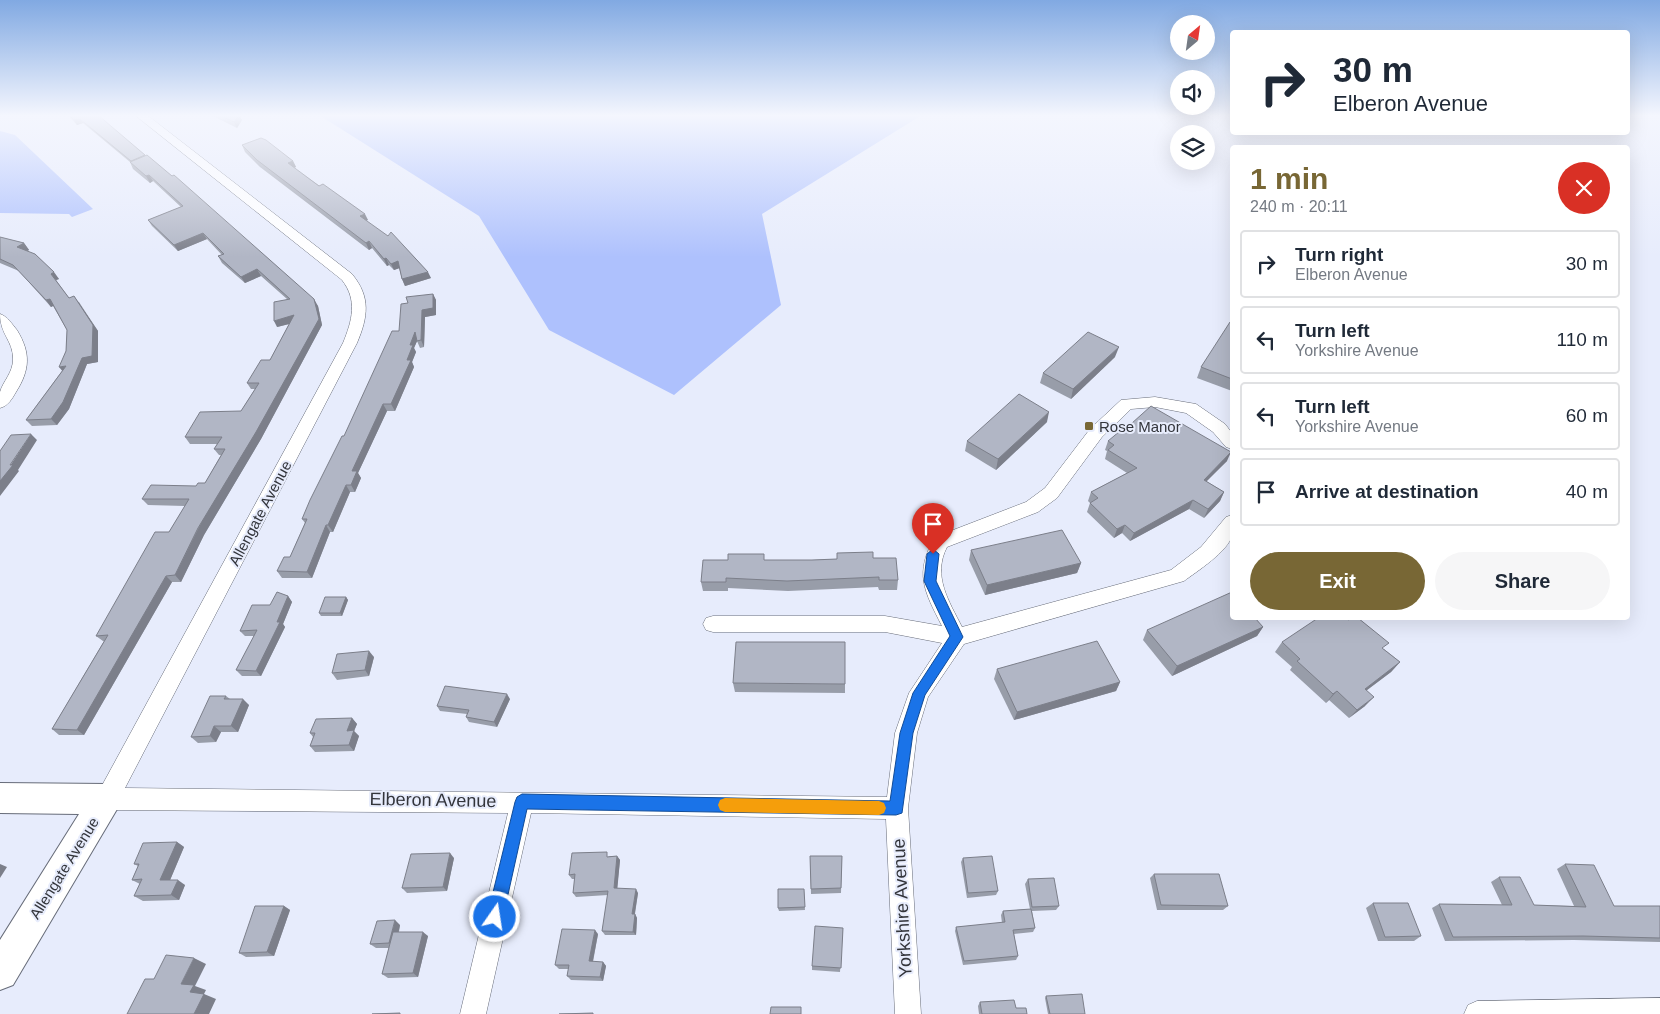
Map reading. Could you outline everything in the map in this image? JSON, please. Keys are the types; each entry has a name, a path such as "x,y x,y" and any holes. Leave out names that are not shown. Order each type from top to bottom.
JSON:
{"street":[{"name":"Allengate Avenue","path":"0,972 107,799 139,743 350,343 360,315 361,304 354,284 347,277 200,162"},
{"path":"0,319 16,338 20,349 21,363 17,378 0,403"},
{"path":"957,637 930,581 931,560 941,542 956,534 1032,507 1051,493 1096,433 1127,404 1155,402 1190,408 1219,428 1230,441"},
{"path":"713,624 885,624 957,637 1177,576 1202,559 1222,540 1230,526"},
{"name":"Yorkshire Avenue","path":"908,1014 896,808 906,733 919,693 957,637"},
{"name":"Elberon Avenue","path":"0,798 522,802 896,808"},
{"path":"473,1014 522,802"},
{"path":"1477,1014 1660,1011"}],"shaded area":[{"path":"0,162 44,162 93,209 72,217 69,214 0,213"},
{"path":"394,162 846,162 762,214 781,305 674,395 549,330 479,216"}],"building":[{"path":"130,162 156,162 172,176 174,175 314,299 319,319 256,432 198,528 175,575 166,576 77,730 52,729 108,635 96,636 155,532 169,532 189,499 142,499 151,485 196,486 198,483 205,483 225,449 214,449 222,437 185,437 200,412 241,411 259,383 247,383 261,360 270,360 294,315 274,321 274,302 290,299 257,269 241,277 218,256 224,254 203,233 174,245 148,220 183,206 149,175 146,176"},
{"path":"260,162 290,162 288,163 319,186 323,184 365,214 360,216 388,236 391,232 428,272 402,279 398,261 391,264 386,258 384,259 369,241 366,243"},
{"path":"0,237 24,243 17,247 35,254 54,272 51,274 69,298 74,296 93,325 92,356 82,358 63,402 51,419 26,420 66,366 59,367 66,351 67,330 50,299 46,300 13,265 0,259"},
{"path":"433,294 433,308 422,310 421,340 417,341 415,332 410,345 413,345 407,360 411,360 391,404 383,404 352,471 357,471 351,485 346,485 328,525 326,525 307,572 277,571 284,557 290,557 307,519 302,519 310,500 342,436 344,436 392,331 399,331 401,304 408,303 406,297"},
{"path":"1230,322 1230,378 1201,367"},
{"path":"1088,332 1119,347 1073,389 1043,373"},
{"path":"1019,394 1049,412 998,459 967,441"},
{"path":"1151,406 1230,451 1204,480 1224,492 1208,509 1193,500 1134,533 1125,525 1117,529 1090,503 1098,498 1091,492 1137,468 1108,450 1114,445 1108,441 1120,431 1122,432"},
{"path":"31,434 10,465 13,465 0,481 0,451 11,435"},
{"path":"1062,530 1081,563 987,585 971,550"},
{"path":"873,552 873,558 896,558 898,580 879,580 879,577 787,581 726,578 726,582 701,582 703,560 728,560 728,554 764,554 764,560 812,560 837,559 837,553"},
{"path":"277,592 288,596 277,622 280,622 256,671 236,670 257,630 240,631 252,605 270,605"},
{"path":"1230,593 1230,620 1257,620 1263,627 1177,666 1147,630"},
{"path":"325,597 346,597 340,613 319,613"},
{"path":"1315,620 1360,620 1389,643 1382,648 1400,662 1365,689 1374,697 1357,710 1337,691 1333,694 1297,661 1300,659 1282,642"},
{"path":"1097,641 1120,682 1017,712 997,669"},
{"path":"736,642 845,642 845,684 733,683"},
{"path":"369,651 365,670 332,673 337,654"},
{"path":"445,686 507,694 494,722 466,717 469,710 437,706"},
{"path":"210,696 226,696 224,699 243,699 231,726 214,726 210,736 191,737"},
{"path":"352,718 347,731 354,730 349,745 310,746 315,733 310,733 316,719"},
{"path":"177,842 160,880 178,880 171,895 134,896 142,879 132,880 139,864 134,864 143,843"},
{"path":"607,852 607,857 617,856 614,888 636,889 632,914 635,914 633,932 602,931 608,891 573,893 575,874 569,875 572,853"},
{"path":"450,853 443,887 402,888 411,854"},
{"path":"810,856 842,856 841,888 811,889"},
{"path":"992,856 998,891 968,893 963,858"},
{"path":"1565,864 1594,865 1614,906 1660,906 1660,938 1583,936 1453,937 1439,904 1512,905 1499,877 1520,877 1534,905 1586,907"},
{"path":"1154,874 1219,874 1228,906 1161,905"},
{"path":"1054,878 1059,906 1032,907 1028,879"},
{"path":"778,889 804,889 805,907 778,908"},
{"path":"1373,903 1408,903 1421,936 1385,937"},
{"path":"255,906 284,906 267,952 239,953"},
{"path":"1031,909 1035,928 1013,930 1018,956 964,961 956,927 1005,922 1003,911"},
{"path":"395,920 389,943 370,944 377,921"},
{"path":"815,926 843,928 841,968 812,966"},
{"path":"562,929 595,930 589,961 603,962 600,977 567,976 569,965 555,965"},
{"path":"393,932 423,932 413,973 382,974"},
{"path":"166,955 194,958 181,984 194,985 190,992 204,994 194,1014 127,1014 145,979 154,979"},
{"path":"1082,994 1085,1014 1050,1014 1046,996"},
{"path":"1014,1000 1016,1008 1026,1008 1027,1014 982,1014 980,1002"},
{"path":"771,1007 801,1007 801,1014 770,1014"},
{"path":"593,1013 593,1014 559,1014"}],"slow traffic":[{"path":"725,805 879,808"}],"place":[{"name":"Rose Manor","path":"1089,426"}],"route":[{"path":"495,917 522,802 896,808 906,733 919,693 957,637 930,581 930,566 933,554"}]}
